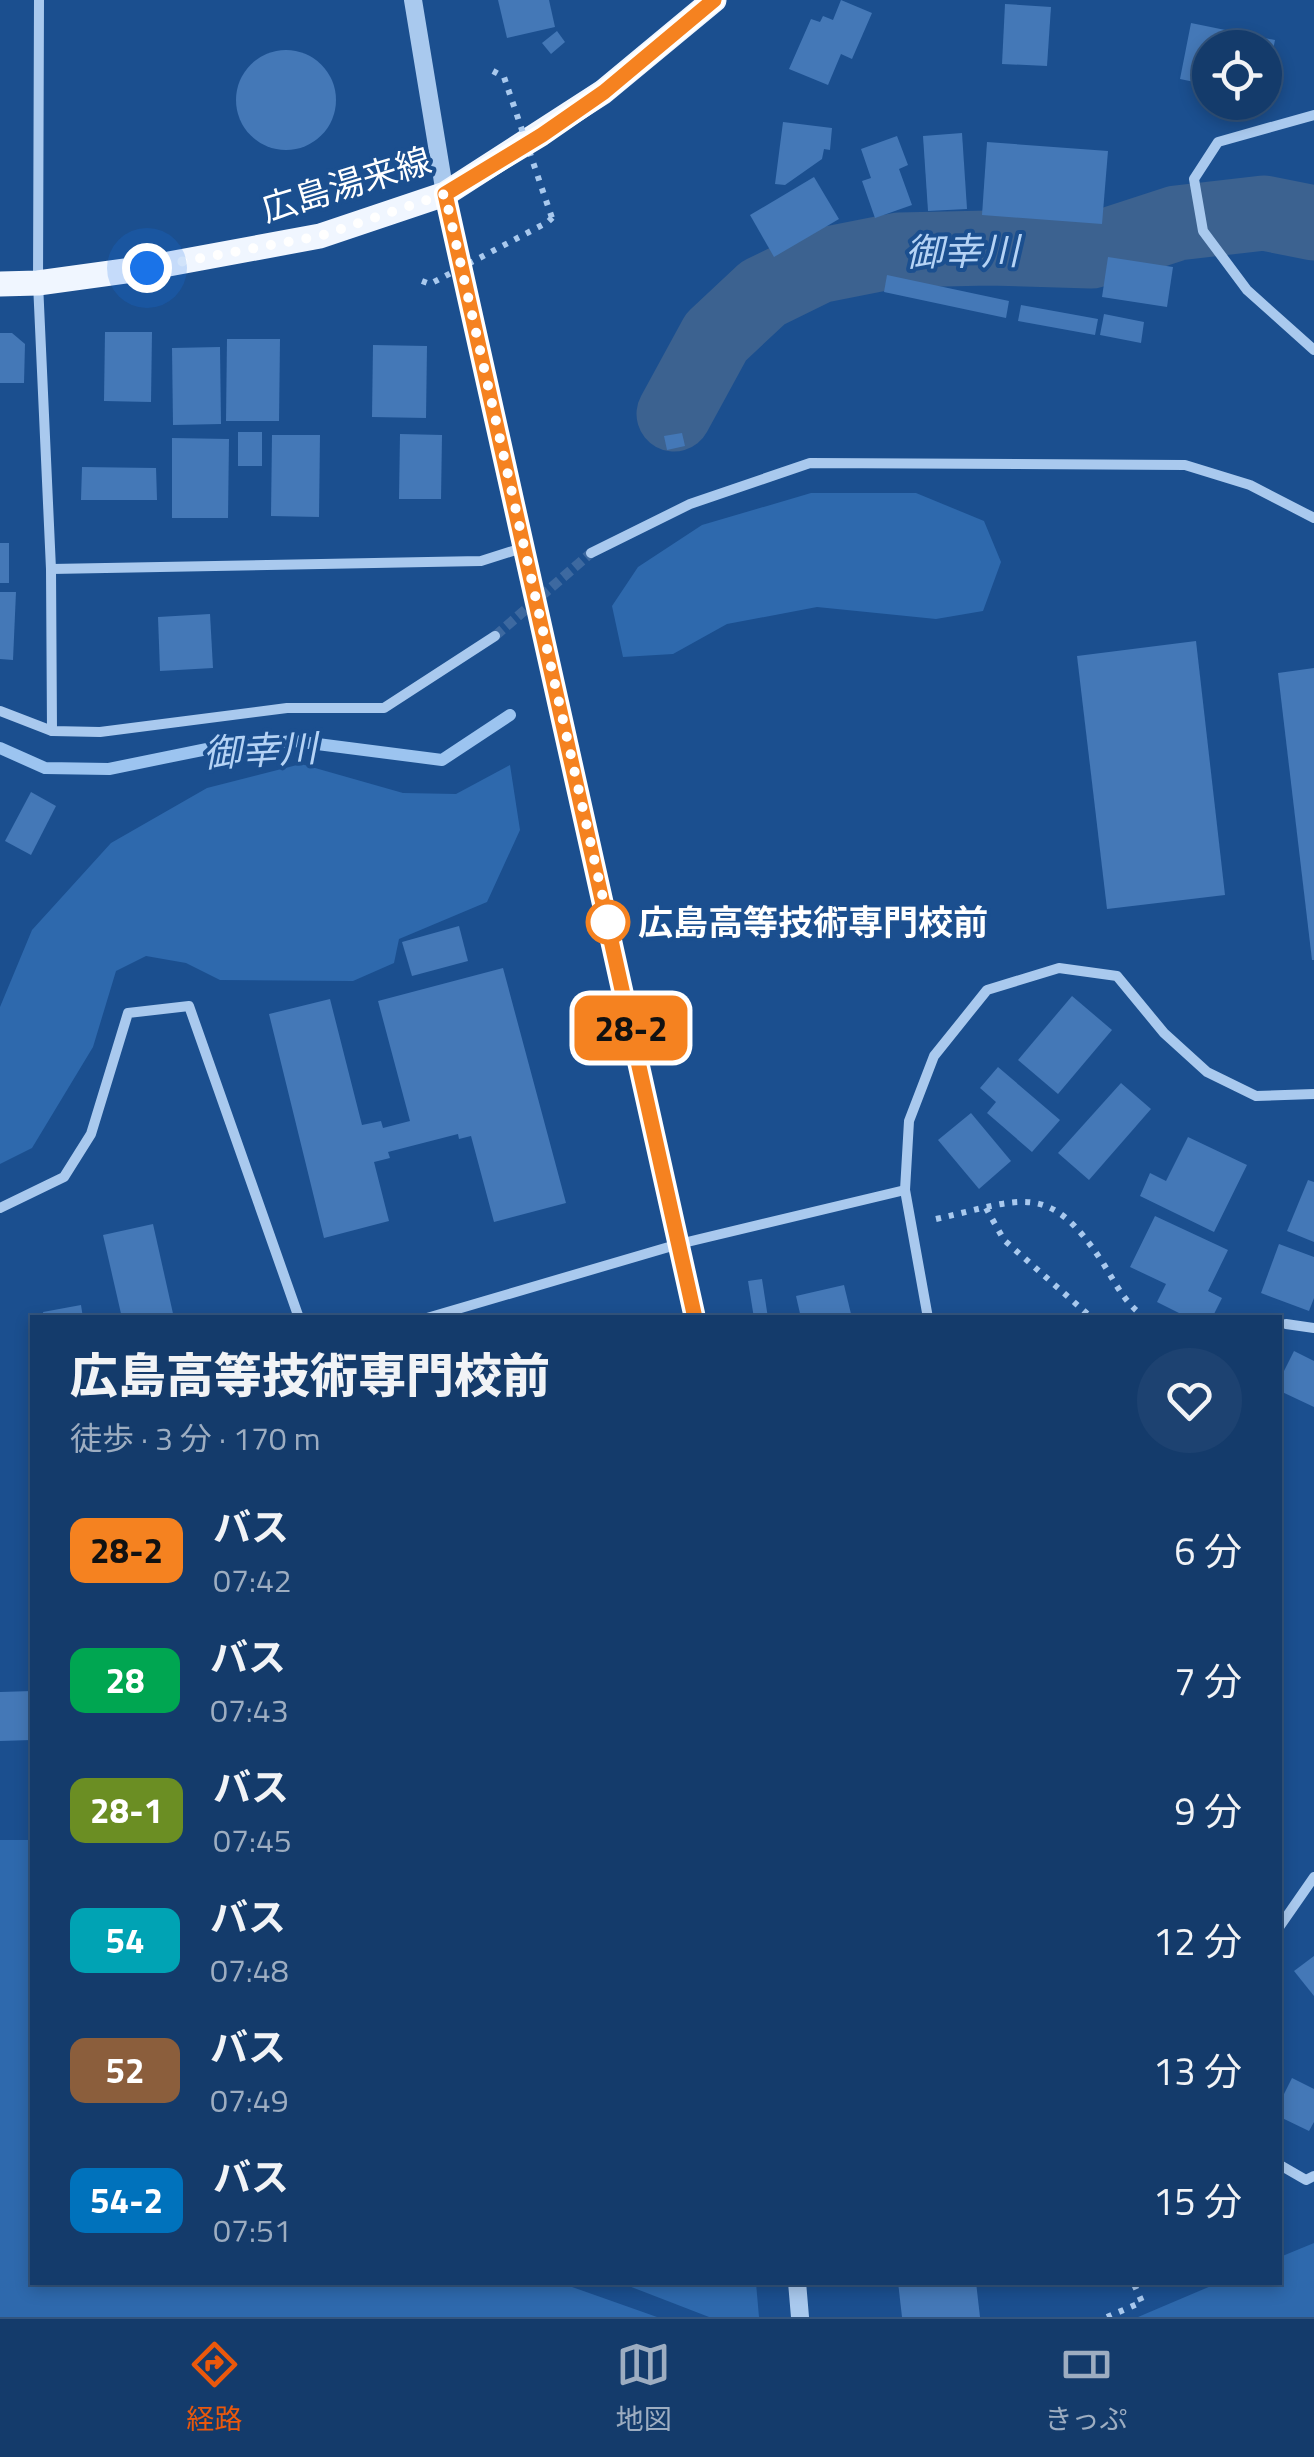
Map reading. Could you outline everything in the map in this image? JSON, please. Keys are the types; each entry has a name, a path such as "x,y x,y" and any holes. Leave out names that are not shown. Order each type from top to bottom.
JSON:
{"main road":[{"name":"広島湯来線","path":"0,284 38,283 147,268 320,236 445,194 604,92 714,0"}],"street":[{"path":"39,0 38,283 51,570 52,731"},
{"path":"413,0 445,194 695,1315"},
{"path":"1314,115 1218,142 1194,178 1203,231 1247,290 1314,350"},
{"path":"592,553 690,504 810,464 1185,464 1250,485 1314,518"},
{"path":"51,570 482,561 525,548"},
{"path":"0,710 52,731 100,732 287,708 384,708 495,636"},
{"path":"927,1315 905,1190 909,1121 934,1056 987,990 1059,968 1117,976 1164,1034 1207,1072 1256,1096 1314,1094"},
{"path":"0,1208 64,1177 91,1134 128,1013 189,1006 298,1315"},
{"path":"437,1315 679,1244 905,1190"},
{"path":"1286,1324 1314,1328"},
{"path":"1282,1923 1314,1877"},
{"path":"1282,2166 1306,2180 1314,2176"},
{"path":"797,2285 800,2317"}],"path":[{"path":"422,281 430,284 555,215 504,77 493,71"},
{"path":"911,1224 1024,1200 1050,1207 1087,1239 1132,1308 1142,1315"},
{"path":"986,1208 1004,1240 1089,1315"},
{"path":"1107,2317 1142,2302 1134,2285"}],"shaded area":[{"path":"811,493 916,493 984,521 1001,562 983,611 936,619 817,607 727,624 673,654 623,657 612,606 638,567 702,525"},
{"path":"301,764 403,793 456,794 510,765 520,830 487,902 399,939 394,963 353,981 220,980 186,963 146,956 116,971 93,1047 32,1148 0,1164 0,1007 32,930 111,843 207,788"},
{"path":"0,1840 30,1840 30,2285 566,2285 657,2317 0,2317"},
{"path":"1314,2243 1314,2317 1138,2317 1213,2285 1282,2285 1282,2256"},
{"path":"626,2285 756,2285 759,2317 709,2317"}],"building":[{"path":"498,0 549,0 555,27 507,38"},
{"path":"841,0 872,13 852,59 841,54 828,85 789,69 811,19 820,22 823,16 833,20"},
{"path":"1005,4 1051,7 1047,66 1002,64"},
{"path":"1191,23 1226,30 1192,30 1192,82 1180,79"},
{"path":"557,31 565,42 551,54 542,43"},
{"path":"286,50 305,54 321,65 332,81 336,100 332,119 321,135 305,146 286,150 267,146 251,135 240,119 236,100 240,81 251,65 267,54"},
{"path":"783,122 832,128 830,150 824,149 822,159 785,185 775,184"},
{"path":"962,133 967,209 928,211 923,136"},
{"path":"897,136 908,165 899,169 912,205 875,218 862,181 871,178 861,149"},
{"path":"987,142 1108,151 1102,224 982,215"},
{"path":"814,177 839,219 774,257 750,215"},
{"path":"1108,257 1173,267 1167,307 1102,297"},
{"path":"887,275 1009,301 1006,318 884,292"},
{"path":"1021,305 1098,319 1095,335 1018,321"},
{"path":"1104,314 1144,322 1141,343 1100,335"},
{"path":"105,332 152,332 151,402 104,401"},
{"path":"0,333 12,333 25,344 24,383 0,383"},
{"path":"227,339 280,339 279,421 226,421"},
{"path":"373,345 427,346 426,418 372,417"},
{"path":"220,347 221,424 173,425 172,348"},
{"path":"238,432 262,432 262,466 238,466"},
{"path":"682,433 685,446 667,450 664,436"},
{"path":"400,434 442,435 441,499 399,499"},
{"path":"272,435 320,435 319,517 271,516"},
{"path":"172,438 229,439 228,518 172,518"},
{"path":"82,467 156,468 157,500 81,500"},
{"path":"0,543 9,543 9,583 0,583"},
{"path":"0,592 16,592 13,660 0,659"},
{"path":"210,614 213,668 160,671 158,617"},
{"path":"1196,641 1225,895 1107,909 1077,656"},
{"path":"1314,668 1314,960 1312,960 1278,673"},
{"path":"31,792 56,806 31,855 5,841"},
{"path":"459,926 468,961 412,976 402,942"},
{"path":"503,968 566,1203 494,1222 471,1136 459,1139 458,1134 388,1152 390,1158 374,1162 389,1221 324,1238 269,1014 330,999 362,1125 381,1121 383,1128 410,1121 378,1001"},
{"path":"1072,996 1112,1030 1058,1094 1018,1060"},
{"path":"998,1067 1060,1120 1032,1152 987,1113 996,1102 980,1088"},
{"path":"1121,1083 1151,1109 1089,1180 1058,1153"},
{"path":"971,1113 1011,1161 979,1189 938,1140"},
{"path":"1188,1137 1247,1165 1214,1232 1140,1196 1150,1173 1166,1181"},
{"path":"1308,1180 1314,1182 1314,1242 1287,1231"},
{"path":"1155,1216 1228,1250 1208,1291 1222,1298 1214,1315 1183,1315 1157,1302 1166,1284 1130,1267"},
{"path":"153,1224 173,1315 121,1315 103,1235"},
{"path":"1279,1244 1314,1257 1314,1298 1309,1311 1261,1293"},
{"path":"762,1279 768,1315 754,1315 748,1281"},
{"path":"844,1285 851,1315 800,1315 796,1296"},
{"path":"81,1305 83,1315 44,1315 43,1312"},
{"path":"1294,1351 1314,1361 1314,1407 1282,1392 1282,1375"},
{"path":"30,1691 30,1740 0,1741 0,1692"},
{"path":"1314,1956 1314,1996 1294,1971"},
{"path":"1292,2078 1314,2089 1314,2122 1309,2131 1282,2118 1282,2098"},
{"path":"898,2285 976,2285 980,2317 902,2317"}],"waterway":[{"name":"御幸川","path":"674,414 716,337 763,293 818,266 899,250 1091,251 1177,223 1264,213 1314,223"},
{"name":"御幸川","path":"0,748 45,768 109,769 212,748 294,741 442,760 510,715"}],"tunnel":[{"path":"495,636 591,553"}],"bus line":[{"name":"28-2","path":"694,1315 445,194 604,92 714,0"}],"place":[{"name":"広島高等技術専門校前","path":"608,922"}],"route":[{"path":"147,268 320,236 445,194 611,934 608,922"}]}
